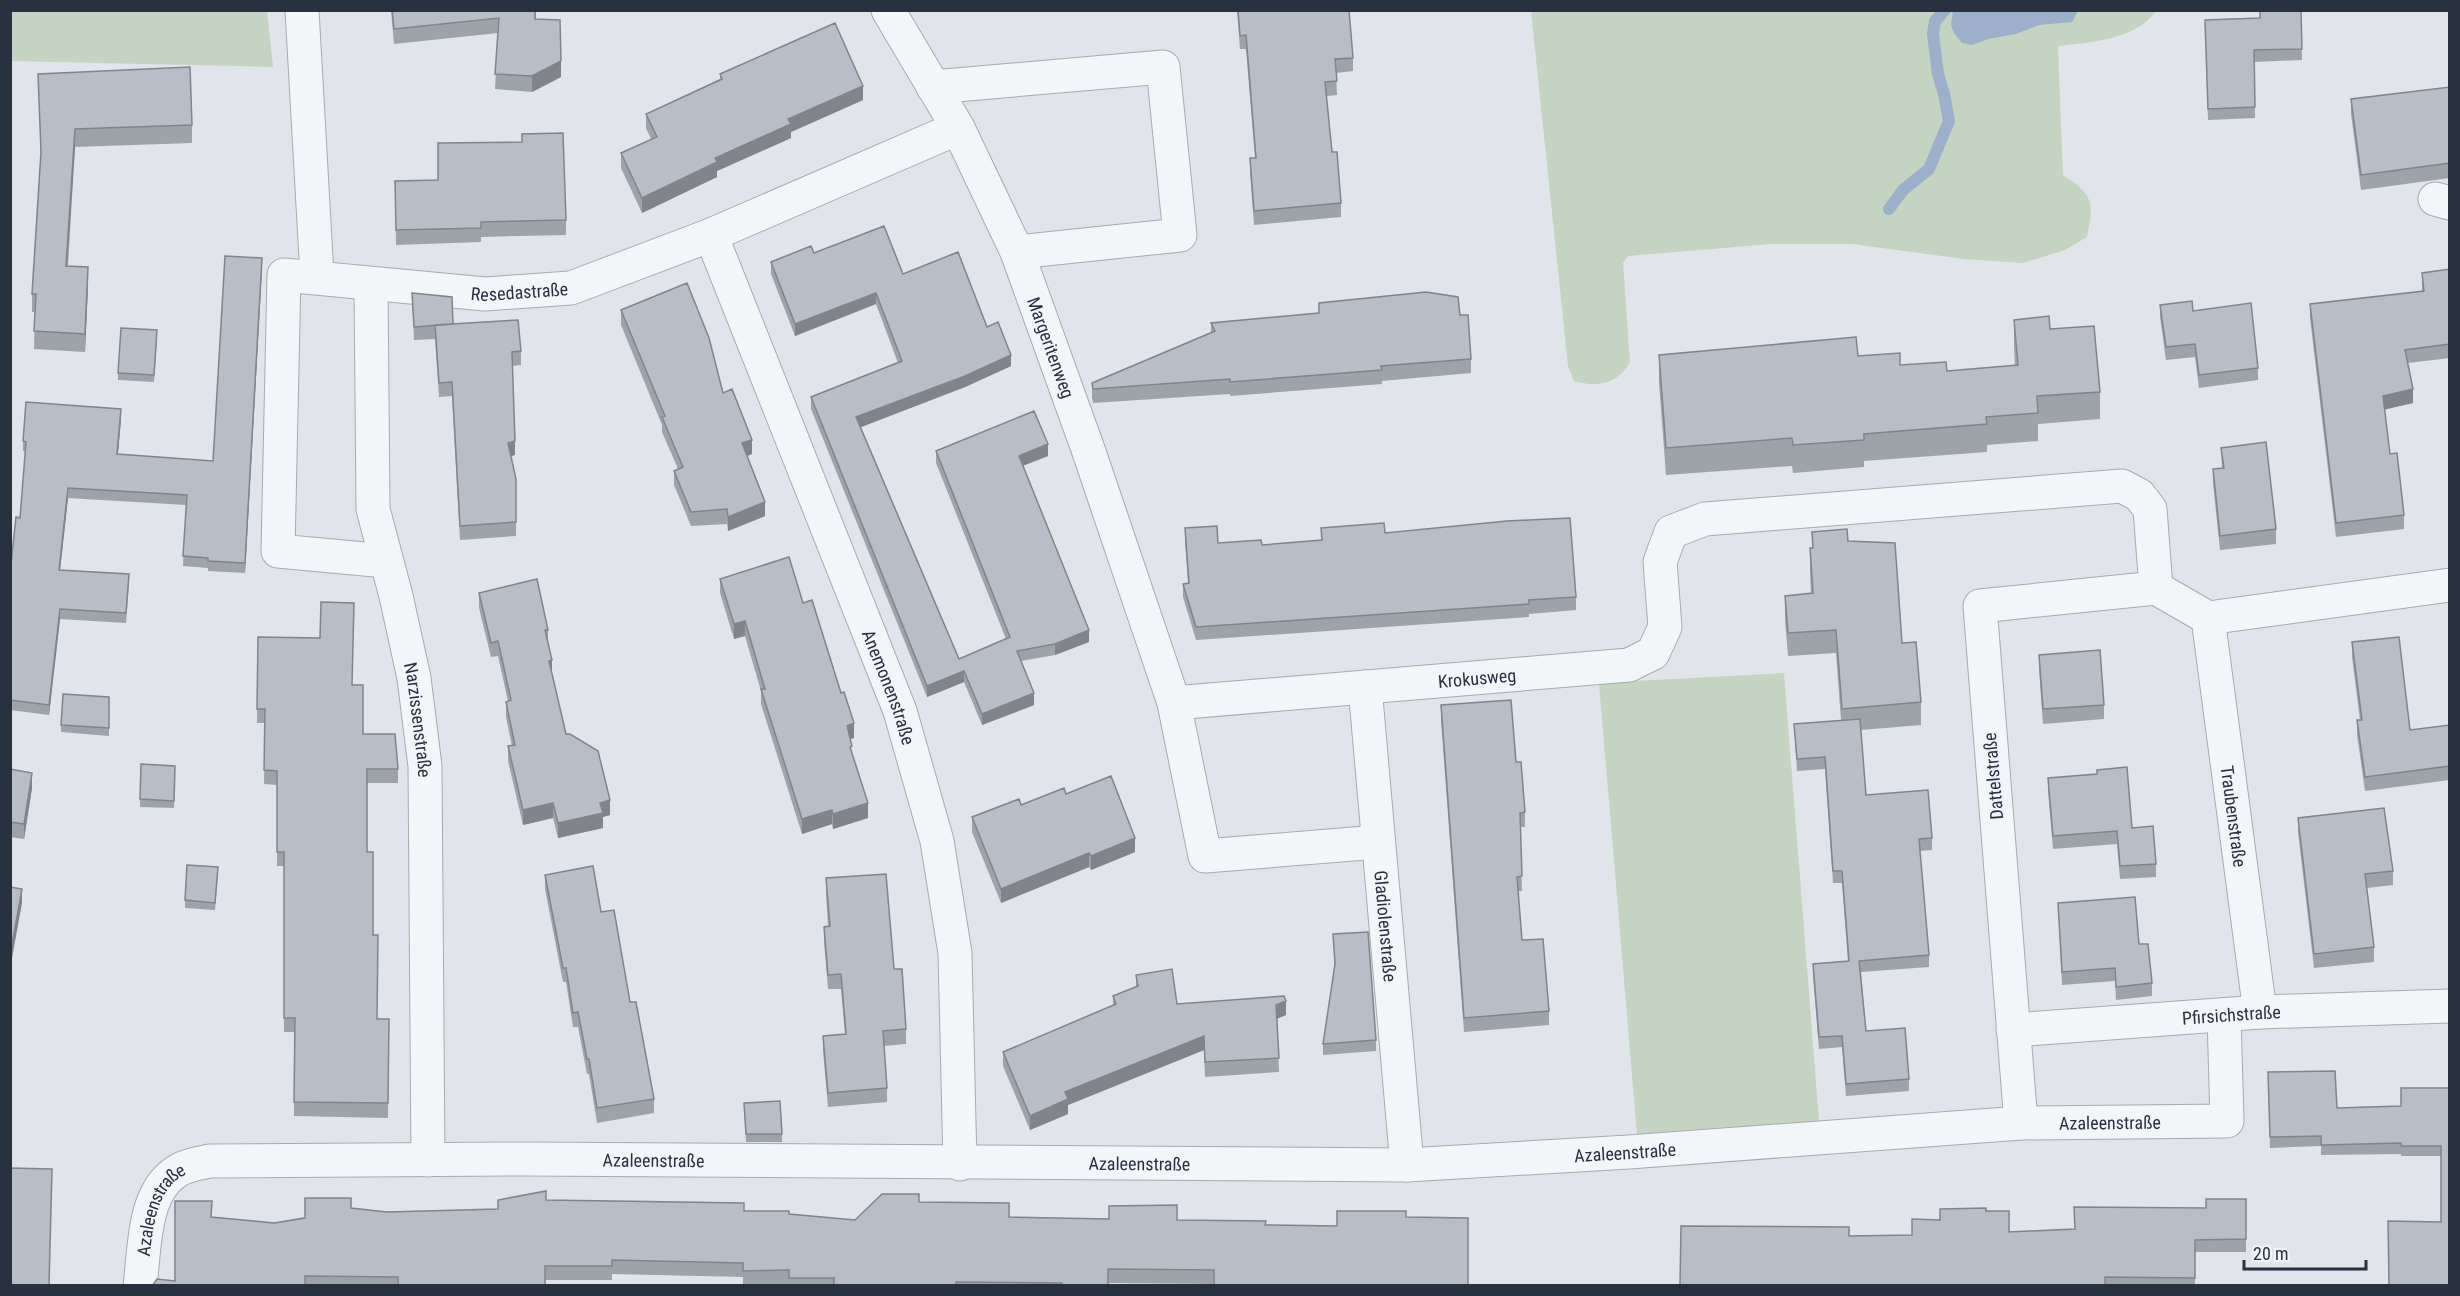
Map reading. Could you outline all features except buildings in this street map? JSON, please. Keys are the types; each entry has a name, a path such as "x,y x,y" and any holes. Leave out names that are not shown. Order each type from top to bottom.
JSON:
{"street":[{"path":"302,10 317,276"},
{"name":"Margeritenweg","path":"888,10 958,128 1017,252 1089,452 1174,703 1205,856 1378,842"},
{"path":"933,87 1163,67 1180,235 1017,252"},
{"name":"Resedastraße","path":"386,561 278,551 284,275 317,276 371,284 484,294 571,288 711,235 958,128"},
{"name":"Anemonenstraße","path":"711,235 900,711 937,841 955,953 960,1164"},
{"name":"Narzissenstraße","path":"371,284 373,509 396,596 414,678 425,766 428,1160"},
{"name":"Krokusweg","path":"1174,703 1629,665 1653,653 1665,627 1660,562 1671,532 1705,519 2122,486 2139,495 2150,509 2156,588"},
{"path":"2156,588 2208,618 2450,585"},
{"name":"Dattelstraße","path":"2021,1123 1980,606 2156,588"},
{"name":"Traubenstraße","path":"2208,618 2260,1012"},
{"name":"Gladiolenstraße","path":"1365,687 1407,1165"},
{"name":"Pfirsichstraße","path":"2013,1030 2260,1012 2450,1006"},
{"name":"Azaleenstraße","path":"140,1286 148,1217 158,1188 179,1170 210,1161 1407,1165 2021,1123 2227,1120 2224,1015"}],"green space":[{"path":"267,10 273,67 11,61 11,11"},
{"path":"1531,11 2156,11 2147,21 2124,34 2098,41 2058,46 2063,175 2081,188 2089,200 2091,215 2087,237 2065,250 2023,263 1964,259 1852,244 1771,244 1628,256 1623,263 1630,362 1613,380 1591,384 1574,381 1568,366"},
{"path":"1784,673 1819,1121 1637,1134 1599,683"}],"water":[{"path":"1953,10 2078,11 2072,22 2039,25 2016,34 1988,39 1972,45 1962,43 1954,33 1951,25"}],"waterway":[{"path":"1889,209 1903,190 1929,169 1949,121 1938,74 1933,34 1935,21 1945,10"}]}
